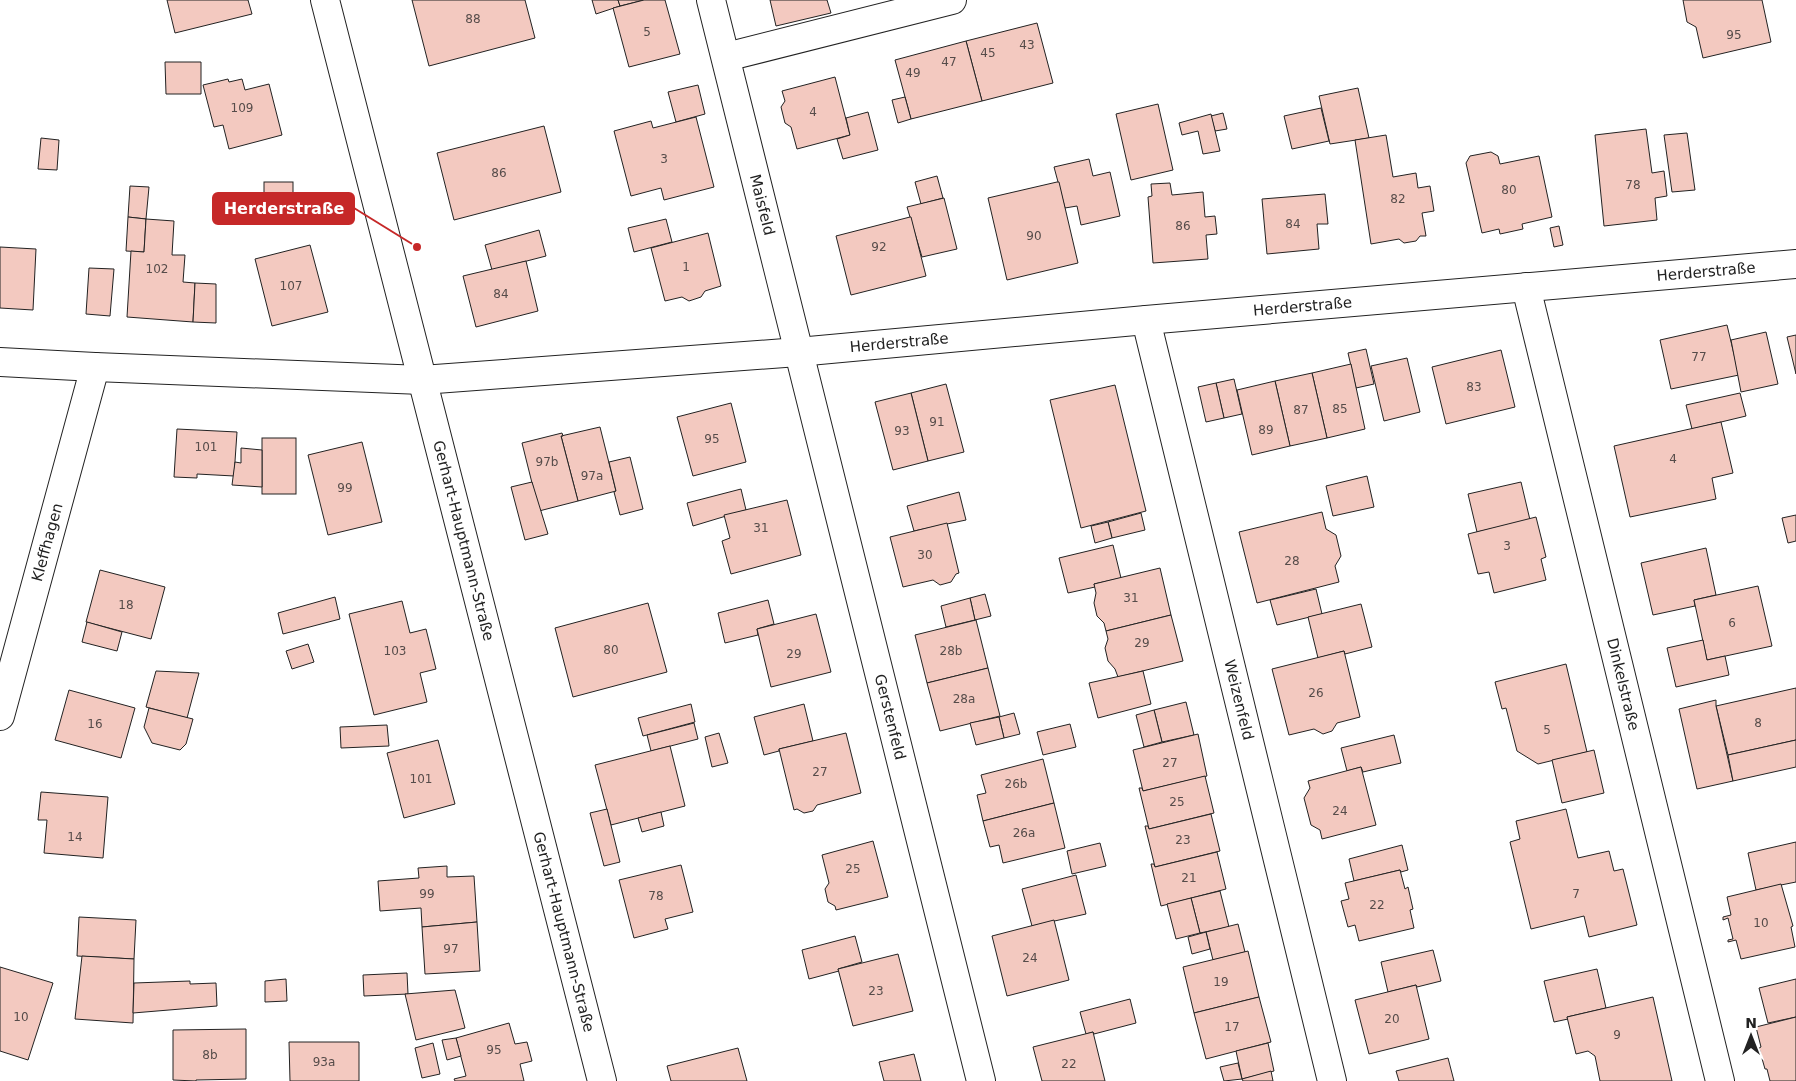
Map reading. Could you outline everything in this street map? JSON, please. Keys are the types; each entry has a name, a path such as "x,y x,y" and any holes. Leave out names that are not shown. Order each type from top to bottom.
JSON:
{"street":[{"name":"Gerhart-Hauptmann-Straße","path":"325,0 602,1081"},
{"name":"Maisfeld","path":"711,0 798,352"},
{"path":"726,57 952,0"},
{"name":"Herderstraße","path":"0,362 422,380 798,352 1796,264"},
{"name":"Dinkelstraße","path":"1526,287 1720,1081"},
{"name":"Weizenfeld","path":"1146,320 1332,1081"},
{"name":"Gerstenfeld","path":"798,352 981,1081"},
{"name":"Kleffhagen","path":"0,716 95,367"}],"building":[{"path":"167,0 248,0 252,14 175,33"},
{"path":"412,0 525,0 535,38 429,66"},
{"path":"592,0 618,0 620,6 596,14"},
{"path":"618,0 644,0 620,6"},
{"path":"644,0 665,0 680,54 629,67 613,8"},
{"path":"770,0 827,0 831,13 776,26"},
{"path":"1683,0 1762,0 1771,42 1703,58 1696,27 1687,22"},
{"path":"1037,23 1053,83 982,101 966,41"},
{"path":"966,41 982,101 911,119 895,60"},
{"path":"165,62 201,62 201,94 166,94"},
{"path":"835,77 850,135 797,149 791,127 785,123 781,107 785,101 782,91"},
{"path":"228,79 229,82 242,79 245,90 269,84 282,135 229,149 223,125 214,127 203,85"},
{"path":"698,85 705,114 676,122 668,92"},
{"path":"1358,88 1369,138 1330,144 1319,96"},
{"path":"905,97 911,119 898,123 892,100"},
{"path":"1158,104 1173,170 1131,180 1116,114"},
{"path":"1321,108 1329,141 1292,149 1284,116"},
{"path":"868,112 878,150 843,159 837,139 850,135 846,118"},
{"path":"1223,113 1227,129 1215,131 1211,116"},
{"path":"1211,114 1220,151 1203,154 1198,131 1182,135 1179,123"},
{"path":"696,117 714,187 664,200 661,188 631,196 614,131 651,121 653,128"},
{"path":"544,126 561,192 454,220 437,153"},
{"path":"1646,129 1652,173 1664,171 1667,196 1655,198 1657,220 1604,226 1595,135"},
{"path":"1687,133 1695,190 1672,192 1664,135"},
{"path":"1386,135 1393,177 1416,173 1418,188 1430,186 1434,211 1422,213 1426,236 1420,236 1416,241 1404,243 1399,239 1371,244 1355,140"},
{"path":"41,138 59,140 57,170 38,169"},
{"path":"1491,152 1498,156 1500,164 1539,156 1552,217 1522,224 1523,229 1500,234 1499,229 1482,233 1466,163 1470,156"},
{"path":"1089,159 1093,176 1110,172 1120,216 1081,225 1077,206 1065,208 1054,167"},
{"path":"937,176 943,198 921,204 915,182"},
{"path":"264,182 293,182 293,210 264,210"},
{"path":"1059,182 1078,263 1007,280 988,198"},
{"path":"1170,183 1172,195 1203,192 1205,217 1215,216 1217,234 1206,235 1208,259 1153,263 1148,197 1152,196 1151,184"},
{"path":"130,186 149,187 146,219 128,217"},
{"path":"1325,194 1328,224 1317,224 1319,249 1267,254 1262,199"},
{"path":"944,198 957,249 922,257 907,207"},
{"path":"128,217 146,219 144,252 126,251"},
{"path":"911,217 926,276 851,295 836,236"},
{"path":"146,219 174,221 172,255 185,255 183,282 195,283 193,322 127,317 131,251 144,252"},
{"path":"666,219 672,242 634,252 628,228"},
{"path":"1559,226 1563,245 1554,247 1550,228"},
{"path":"539,230 546,256 492,270 485,245"},
{"path":"708,233 721,286 705,291 701,297 689,301 682,297 665,301 651,248"},
{"path":"310,245 328,312 272,326 255,259"},
{"path":"0,247 36,249 33,310 0,308"},
{"path":"526,261 538,311 476,327 463,276"},
{"path":"89,268 114,269 110,316 86,314"},
{"path":"195,283 216,284 216,323 193,322"},
{"path":"1727,325 1739,375 1671,389 1660,340"},
{"path":"1766,332 1778,384 1741,392 1731,340"},
{"path":"1796,335 1796,374 1787,337"},
{"path":"1366,349 1374,384 1356,388 1348,353"},
{"path":"1501,350 1515,407 1446,424 1432,367"},
{"path":"1407,358 1420,412 1384,421 1371,366"},
{"path":"1351,364 1365,429 1327,438 1312,373"},
{"path":"1312,373 1327,438 1290,446 1275,381"},
{"path":"1234,379 1242,414 1224,418 1216,383"},
{"path":"1275,381 1290,446 1252,455 1237,390"},
{"path":"1216,383 1224,418 1206,422 1198,387"},
{"path":"946,384 964,452 928,461 911,393"},
{"path":"1115,385 1146,511 1081,528 1050,400"},
{"path":"911,393 928,461 893,470 875,402"},
{"path":"1740,393 1746,416 1692,429 1686,405"},
{"path":"731,403 746,462 693,476 677,417"},
{"path":"1721,422 1733,473 1712,478 1716,499 1630,517 1614,446"},
{"path":"600,427 616,491 578,501 561,436"},
{"path":"177,429 237,432 234,476 197,474 197,478 174,477"},
{"path":"562,433 563,436 561,436 578,501 539,511 522,443"},
{"path":"262,438 296,438 296,494 262,494"},
{"path":"362,442 382,522 328,535 308,455"},
{"path":"241,448 262,450 262,487 232,485 235,462 241,463"},
{"path":"630,457 643,509 620,515 609,462"},
{"path":"1367,476 1374,507 1333,516 1326,486"},
{"path":"532,482 548,534 525,540 511,487"},
{"path":"1521,482 1530,520 1477,532 1468,494"},
{"path":"741,489 746,510 693,526 687,503"},
{"path":"959,492 966,520 914,531 907,506"},
{"path":"787,500 801,555 731,574 722,541 730,538 724,515"},
{"path":"1322,512 1326,529 1336,535 1341,556 1335,566 1339,582 1257,603 1239,532"},
{"path":"1141,513 1145,530 1112,538 1108,522"},
{"path":"1796,515 1796,541 1788,543 1782,518"},
{"path":"1536,517 1546,557 1541,559 1546,580 1494,593 1489,572 1478,574 1468,534"},
{"path":"1108,522 1112,538 1095,543 1091,526"},
{"path":"947,523 959,573 956,574 951,582 940,585 933,580 903,587 890,537"},
{"path":"1113,545 1121,578 1094,584 1095,587 1068,593 1059,558"},
{"path":"1706,548 1716,595 1694,600 1695,606 1653,615 1641,563"},
{"path":"1160,568 1171,615 1106,631 1104,623 1097,616 1094,603 1096,593 1094,584"},
{"path":"100,570 165,587 151,639 86,622"},
{"path":"1758,586 1772,646 1707,660 1694,600"},
{"path":"1316,589 1322,614 1277,625 1270,600"},
{"path":"985,594 991,616 975,620 970,598"},
{"path":"335,597 340,619 283,634 278,613"},
{"path":"970,598 975,620 946,627 941,606"},
{"path":"768,600 774,624 757,629 758,635 725,643 718,613"},
{"path":"402,601 410,633 426,629 436,669 420,673 427,702 374,715 349,614"},
{"path":"648,603 667,672 573,697 555,628"},
{"path":"1361,604 1372,647 1345,654 1344,651 1318,658 1308,617"},
{"path":"816,614 831,672 771,687 757,629"},
{"path":"1171,615 1183,661 1118,677 1115,669 1108,661 1105,648 1108,639 1106,631"},
{"path":"976,620 988,668 927,683 915,635"},
{"path":"87,622 122,632 117,651 82,642"},
{"path":"1703,640 1707,660 1725,656 1729,675 1676,687 1667,648"},
{"path":"308,644 314,662 292,669 286,651"},
{"path":"1344,651 1360,717 1337,723 1332,731 1323,734 1314,729 1289,735 1272,669"},
{"path":"1566,664 1587,752 1538,764 1517,751 1506,708 1502,709 1495,682"},
{"path":"988,668 1000,716 940,731 927,683"},
{"path":"156,671 199,673 187,718 146,707"},
{"path":"1143,671 1151,704 1098,718 1089,683"},
{"path":"1796,688 1796,740 1728,755 1716,706"},
{"path":"69,690 135,708 121,758 55,740"},
{"path":"1716,700 1733,781 1697,789 1679,709"},
{"path":"1186,702 1194,735 1162,742 1154,710"},
{"path":"691,704 695,722 643,736 638,718"},
{"path":"804,704 813,741 779,749 779,751 764,755 754,717"},
{"path":"149,708 193,719 186,744 180,750 152,743 144,727"},
{"path":"1154,710 1162,742 1144,747 1136,715"},
{"path":"1014,713 1020,734 1004,738 999,717"},
{"path":"999,717 1004,738 976,745 970,723"},
{"path":"694,723 698,739 651,751 647,735"},
{"path":"1070,724 1076,747 1043,755 1037,732"},
{"path":"387,725 389,746 341,748 340,727"},
{"path":"719,733 728,763 712,767 705,737"},
{"path":"846,733 861,793 817,805 813,811 804,813 797,809 794,810 779,749"},
{"path":"1198,734 1207,776 1143,791 1133,750"},
{"path":"1394,735 1401,763 1363,772 1361,767 1347,771 1341,748"},
{"path":"438,740 455,804 404,818 387,753"},
{"path":"1796,740 1796,767 1733,781 1728,755"},
{"path":"670,746 685,806 611,825 595,765"},
{"path":"1594,750 1604,793 1562,803 1552,760"},
{"path":"1043,759 1054,803 983,821 977,795 986,793 981,775"},
{"path":"1361,767 1376,825 1322,839 1320,830 1311,825 1304,798 1310,788 1308,781"},
{"path":"1205,776 1214,813 1149,829 1139,788 1142,788 1143,791"},
{"path":"41,792 108,797 103,858 44,853 47,820 38,820"},
{"path":"1054,803 1065,848 1003,863 999,845 990,847 983,821"},
{"path":"607,809 620,862 604,866 590,813"},
{"path":"1566,809 1578,858 1609,851 1614,871 1623,869 1637,925 1589,937 1584,916 1531,929 1510,842 1520,839 1516,821"},
{"path":"661,812 664,826 642,832 638,818"},
{"path":"1211,814 1220,851 1155,867 1145,826 1148,826 1149,829"},
{"path":"873,841 888,897 836,910 835,906 828,902 825,889 829,883 822,855"},
{"path":"1796,842 1796,882 1756,890 1748,853"},
{"path":"1100,843 1106,866 1072,874 1067,851"},
{"path":"1402,845 1408,870 1401,872 1400,870 1354,881 1349,859"},
{"path":"1217,852 1226,889 1161,906 1151,864 1154,864 1155,867"},
{"path":"681,865 693,912 665,919 668,929 634,938 619,880"},
{"path":"447,866 447,877 474,876 477,922 422,927 421,908 380,911 378,881 419,878 418,868"},
{"path":"1400,870 1405,889 1408,887 1413,909 1410,910 1414,928 1359,941 1355,925 1348,927 1341,901 1349,899 1345,883"},
{"path":"1076,875 1086,914 1032,926 1022,889"},
{"path":"1781,884 1793,926 1791,927 1795,947 1741,959 1736,940 1728,942 1728,940 1733,939 1728,918 1723,920 1723,917 1731,915 1727,897"},
{"path":"1220,891 1229,927 1200,933 1191,898"},
{"path":"1191,898 1200,933 1176,939 1167,904"},
{"path":"79,917 136,920 134,959 77,956"},
{"path":"1054,920 1069,980 1007,996 992,936"},
{"path":"477,922 480,971 425,974 422,927"},
{"path":"1238,924 1245,952 1213,960 1206,932"},
{"path":"1206,932 1210,949 1192,954 1188,937"},
{"path":"855,936 862,962 838,969 839,971 809,979 802,950"},
{"path":"1433,950 1441,981 1388,992 1381,962"},
{"path":"1248,951 1259,997 1194,1013 1183,967"},
{"path":"898,954 913,1011 853,1026 838,969"},
{"path":"82,956 134,959 133,1023 75,1019"},
{"path":"0,967 53,983 28,1060 0,1051"},
{"path":"1597,969 1606,1008 1554,1022 1544,981"},
{"path":"407,973 408,994 364,996 363,975"},
{"path":"286,979 287,1001 265,1002 265,981"},
{"path":"1796,979 1796,1017 1768,1023 1759,988"},
{"path":"190,981 190,984 216,983 217,1006 133,1013 134,983"},
{"path":"1416,985 1429,1039 1369,1054 1355,1000"},
{"path":"455,990 465,1028 416,1040 405,994"},
{"path":"1259,997 1271,1042 1206,1059 1194,1013"},
{"path":"1653,997 1672,1081 1600,1081 1595,1056 1588,1051 1576,1054 1567,1017"},
{"path":"1130,999 1136,1023 1094,1034 1093,1032 1086,1034 1080,1012"},
{"path":"1796,1017 1796,1081 1770,1081 1759,1048 1761,1047 1756,1027"},
{"path":"509,1023 515,1044 527,1042 532,1061 520,1064 524,1081 455,1081 454,1079 466,1076 456,1038"},
{"path":"246,1029 246,1079 173,1080 173,1030"},
{"path":"1093,1032 1105,1081 1042,1081 1033,1047"},
{"path":"456,1038 461,1056 447,1060 442,1040"},
{"path":"289,1042 359,1042 359,1081 290,1081"},
{"path":"433,1043 440,1074 422,1078 415,1048"},
{"path":"1268,1043 1274,1071 1242,1079 1236,1051"},
{"path":"738,1048 747,1081 671,1081 667,1066"},
{"path":"914,1054 921,1081 884,1081 879,1062"},
{"path":"1448,1058 1454,1081 1399,1081 1396,1071"},
{"path":"1238,1063 1242,1079 1224,1081 1220,1067"},
{"path":"1271,1071 1273,1081 1243,1081 1242,1079"}],"place":[{"name":"Herderstraße","path":"417,247"}]}
